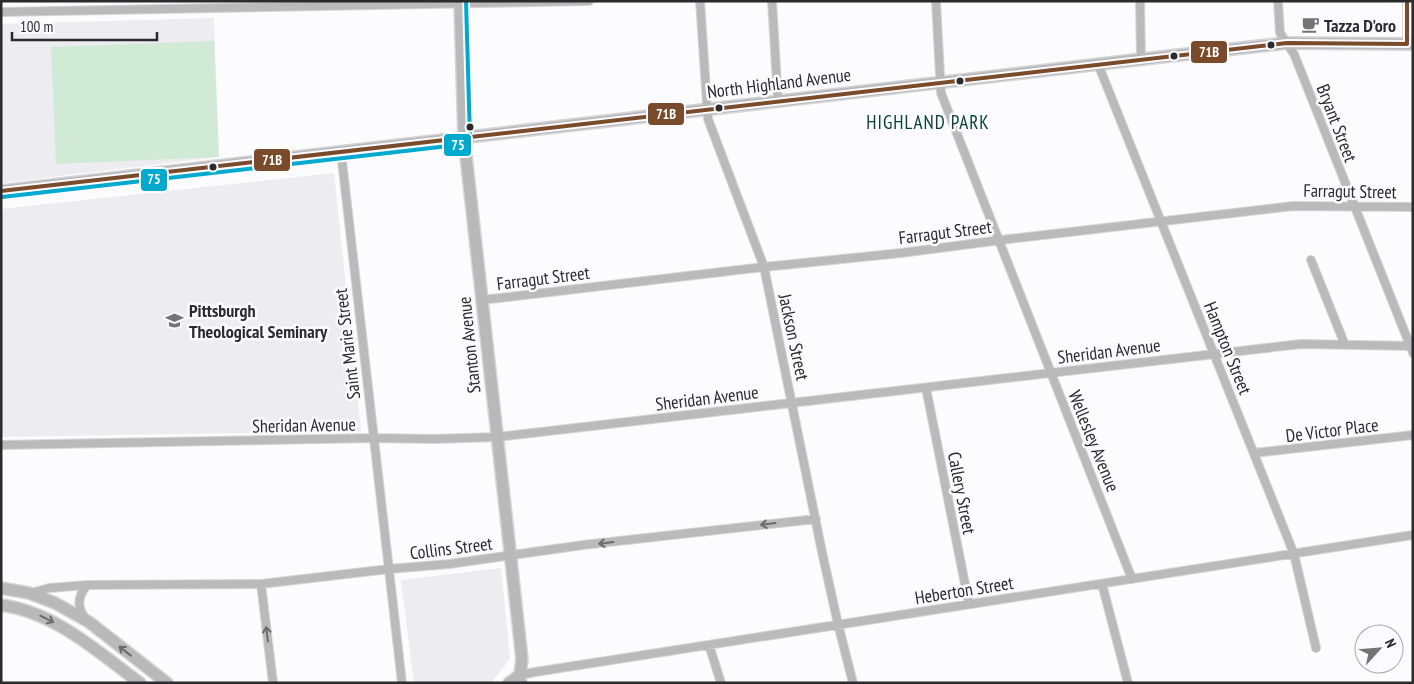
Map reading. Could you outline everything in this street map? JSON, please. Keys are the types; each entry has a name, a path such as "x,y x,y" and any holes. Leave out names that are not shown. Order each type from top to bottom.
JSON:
{"main road":[{"name":"Stanton Avenue","path":"460,2 464,138 522,659 521,679"},
{"name":"North Highland Avenue","path":"1,191 1287,43 1410,44"},
{"path":"1,588 29,593 56,603 89,622 166,683"},
{"path":"1,604 35,613 58,624 140,683"},
{"path":"509,683 521,679"}],"street":[{"path":"1,12 160,5 589,1"},
{"name":"Jackson Street","path":"700,1 708,120 764,267 838,624 853,683"},
{"path":"772,1 778,101"},
{"name":"Wellesley Avenue","path":"936,1 941,93 1132,579"},
{"path":"1140,1 1141,59"},
{"name":"Bryant Street","path":"1278,1 1280,33 1294,54 1412,348"},
{"path":"1407,1 1410,44"},
{"name":"Hampton Street","path":"1098,64 1294,554 1316,648"},
{"name":"Saint Marie Street","path":"341,152 402,683"},
{"name":"Farragut Street","path":"482,300 901,253 1162,220 1293,206 1413,207"},
{"path":"1311,260 1345,345"},
{"name":"Sheridan Avenue","path":"1,445 497,437 1301,344 1412,348"},
{"name":"Callery Street","path":"926,388 969,604"},
{"name":"De Victor Place","path":"1254,454 1413,435"},
{"name":"Collins Street","path":"29,593 49,588 87,585 261,584 449,564 583,545 816,519"},
{"name":"Heberton Street","path":"521,679 838,624 1413,535"},
{"path":"261,584 273,683"},
{"path":"1102,584 1128,683"},
{"path":"87,585 81,592 78,603 82,613 89,622"},
{"path":"709,645 721,683"}],"shaded area":[{"path":"214,18 219,157 1,183 1,24"},
{"name":"Pittsburgh Theological Seminary","path":"334,173 361,431 1,437 1,209"},
{"path":"501,568 510,659 491,683 414,683 401,580"}],"green space":[{"path":"214,41 219,157 56,164 51,47"}],"transit line":[{"name":"75","path":"2,197 466,144 470,138 466,1"},
{"name":"71B","path":"1407,1 1407,44"},
{"name":"71B","path":"1,191 1287,43 1407,44"}],"place":[{"name":"Tazza D'oro","path":"1310,25"},
{"name":"Pittsburgh Theological Seminary","path":"175,320"}],"district":[{"name":"HIGHLAND PARK","path":"928,122"}]}
